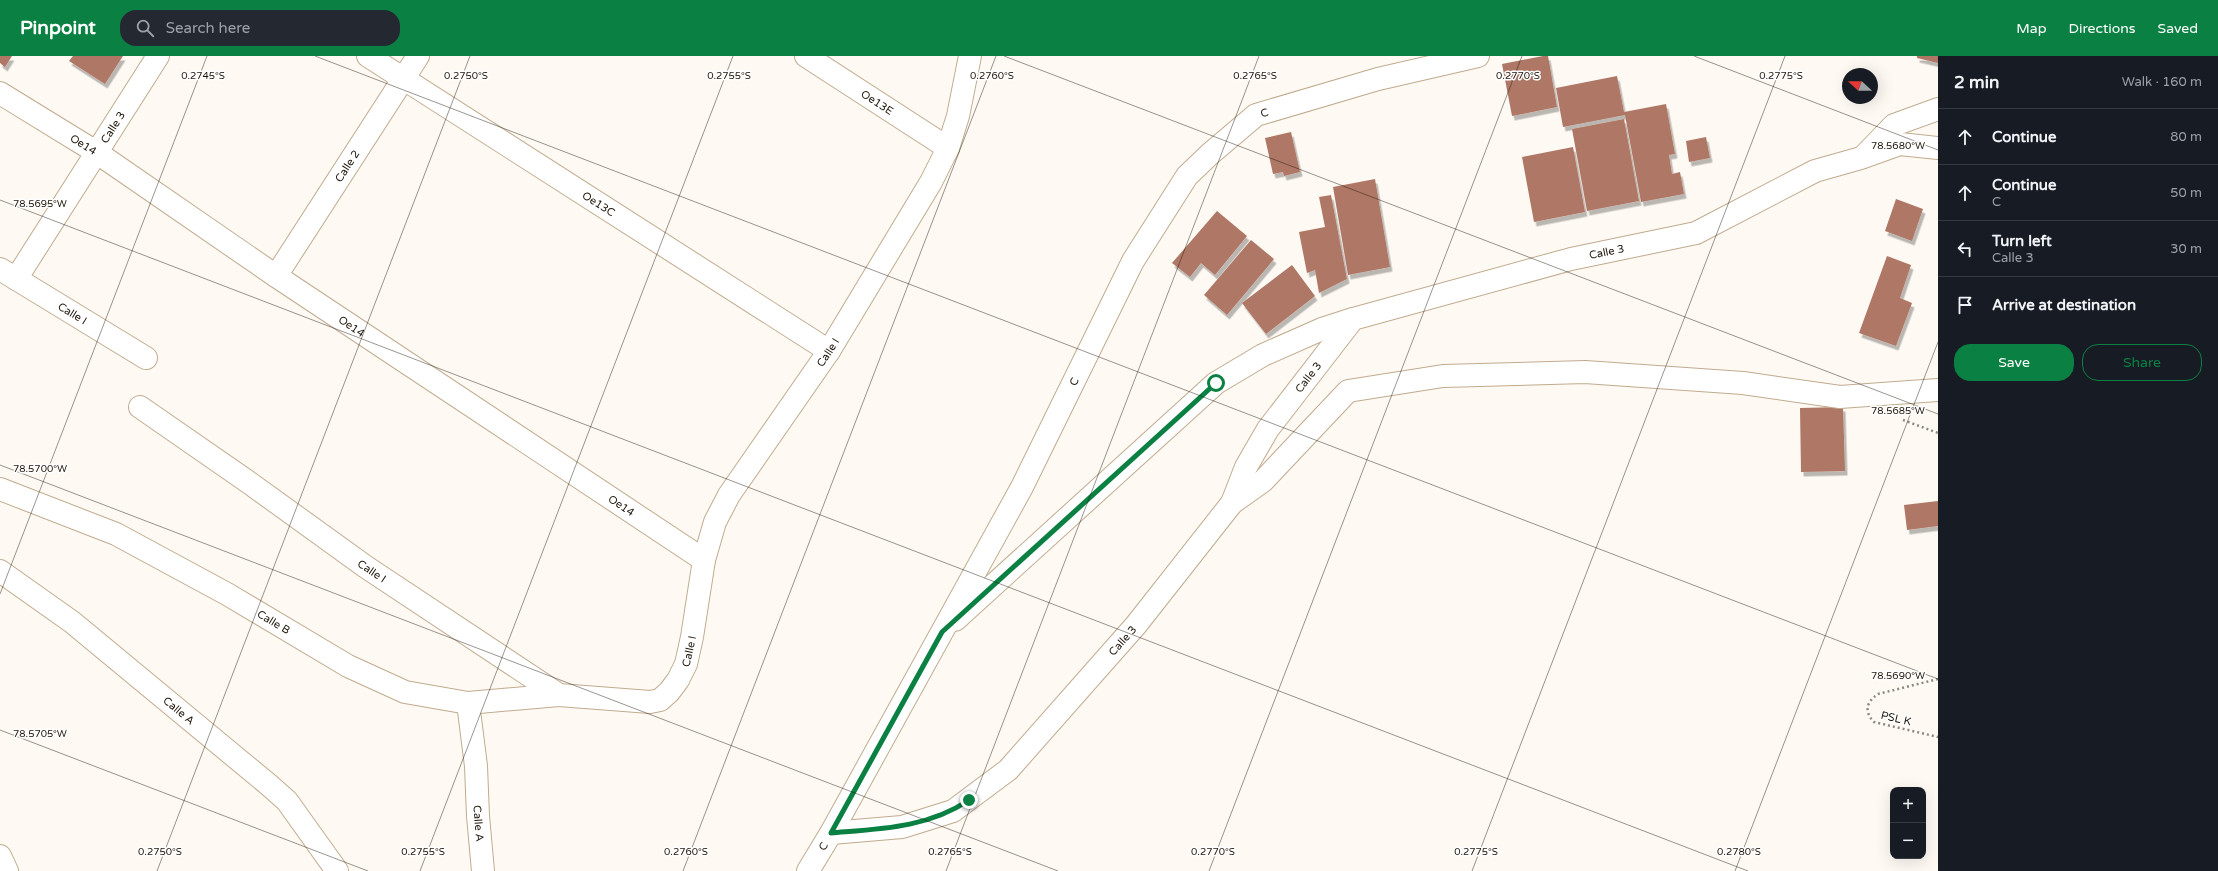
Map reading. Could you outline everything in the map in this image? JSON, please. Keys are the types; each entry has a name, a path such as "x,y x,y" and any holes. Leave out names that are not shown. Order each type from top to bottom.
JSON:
{"street":[{"name":"Calle 3","path":"8,274 96,152 158,56"},
{"name":"Oe13C","path":"368,56 829,351"},
{"name":"Calle 2","path":"276,276 402,78 418,56"},
{"name":"Oe13E","path":"806,56 948,148"},
{"name":"Calle I","path":"140,407 251,484 366,567 559,696 650,702 660,700 669,692 678,680 686,664 692,637 704,560 715,522 729,495 829,351 921,200 948,148 958,116 970,56"},
{"name":"C","path":"808,871 831,833 1022,487 1133,261 1187,176 1210,154 1256,115 1378,79 1478,56"},
{"name":"Oe14","path":"0,93 96,152 276,276 704,560"},
{"path":"1861,158 1894,125 1938,109"},
{"name":"Calle 3","path":"831,833 902,827 953,811 1008,770 1136,625 1232,503 1246,467 1268,429 1353,319 1571,259 1696,233 1816,171 1861,158 1900,144 1938,148"},
{"name":"Calle I","path":"8,274 146,358"},
{"path":"942,632 1216,383 1263,355 1322,329 1353,319"},
{"path":"1232,503 1263,481 1348,391 1443,376 1585,372 1744,383 1840,397 1938,390"},
{"name":"Calle B","path":"0,489 116,534 227,594 348,666 405,692 468,704 559,696"},
{"name":"Calle A","path":"0,571 72,622 287,801 337,871"},
{"name":"Calle A","path":"468,704 476,766 478,816 483,871"},
{"path":"0,856 7,871"}],"path":[{"name":"PSL K","path":"1938,679 1878,694 1871,698 1867,710 1869,717 1874,722 1938,737"}],"building":[{"path":"0,56 12,56 5,67 0,63"},
{"path":"73,56 123,56 105,84 69,61"},
{"path":"1548,56 1557,107 1512,116 1502,64"},
{"path":"1917,56 1938,56 1938,63 1917,58"},
{"path":"1617,76 1624,112 1666,104 1675,154 1669,155 1672,174 1680,172 1684,194 1641,202 1625,115 1563,127 1556,88"},
{"path":"1624,119 1639,201 1587,211 1572,129"},
{"path":"1291,132 1300,172 1284,176 1283,172 1273,174 1265,138"},
{"path":"1706,137 1710,158 1689,162 1686,141"},
{"path":"1573,147 1585,212 1534,222 1522,157"},
{"path":"1375,179 1390,267 1348,275 1333,187"},
{"path":"1331,195 1347,279 1319,293 1315,270 1307,273 1299,232 1325,227 1319,197"},
{"path":"1896,199 1923,209 1912,241 1885,231"},
{"path":"1217,211 1247,236 1215,275 1201,263 1190,277 1172,263"},
{"path":"1251,240 1274,259 1227,315 1204,295"},
{"path":"1887,256 1911,265 1900,298 1912,303 1896,346 1859,333"},
{"path":"1292,265 1315,296 1266,334 1242,303"},
{"path":"1843,407 1845,471 1801,472 1800,408"},
{"path":"1938,501 1938,526 1907,530 1904,505"}],"route":[{"path":"969,800 953,811 902,827 831,833 942,632 1216,383"}]}
